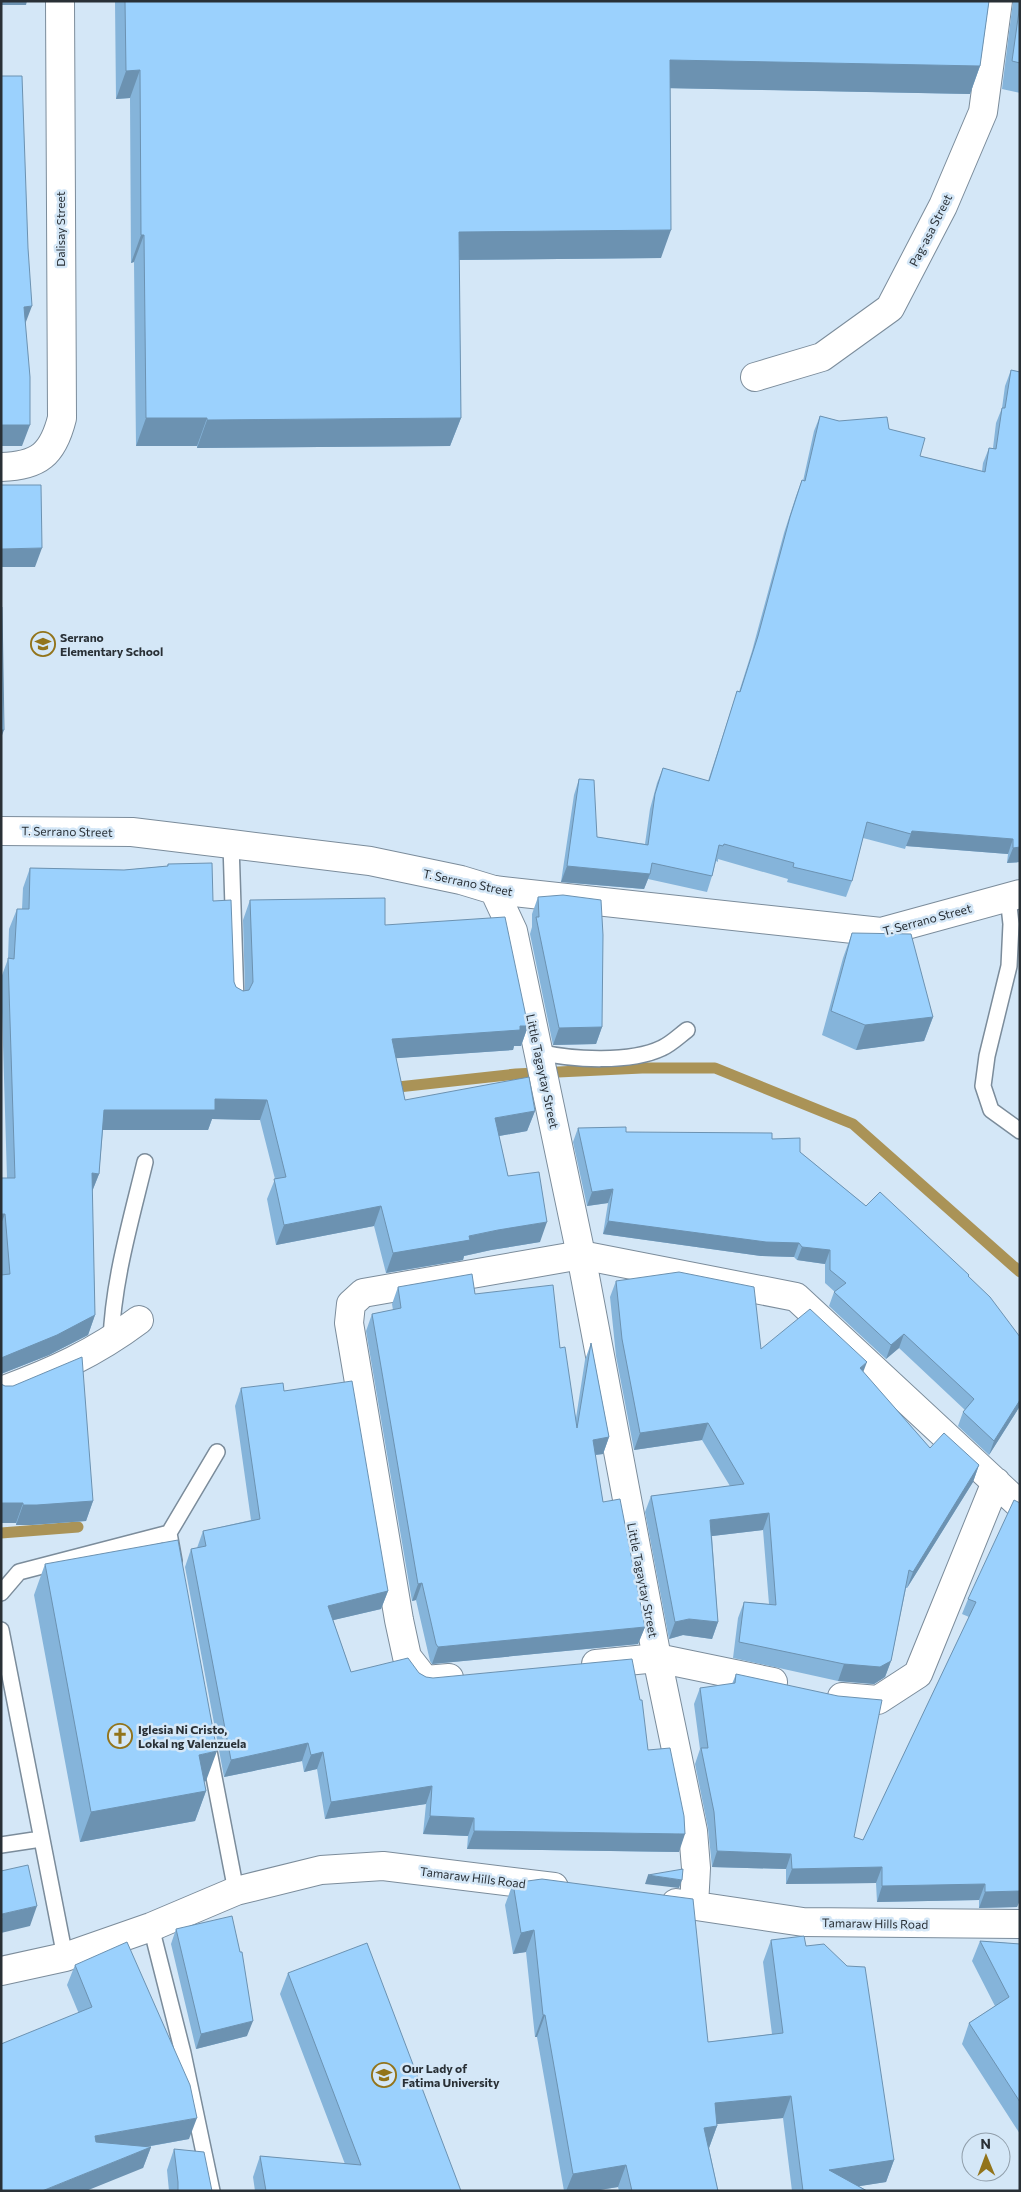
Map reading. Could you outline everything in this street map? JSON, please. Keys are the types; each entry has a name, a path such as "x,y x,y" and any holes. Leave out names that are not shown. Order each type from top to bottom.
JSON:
{"street":[{"name":"Dalisay Street","path":"1,467 29,464 47,453 57,438 62,418 60,1"},
{"name":"Pag-asa Street","path":"755,377 822,357 890,308 943,206 983,112 998,1"},
{"name":"T. Serrano Street","path":"1,831 132,832 370,861 461,880 494,890 881,932 1014,896"},
{"name":"Little Tagaytay Street","path":"494,890 513,931 581,1255 657,1658 693,1831 696,1868 694,1906"},
{"path":"474,1676 424,1680 407,1657 399,1620 349,1323 351,1304 364,1293 581,1255 796,1296 1020,1505"},
{"path":"1,1391 45,1375 111,1341 139,1320"},
{"path":"570,1666 657,1658 836,1696 878,1700 918,1674 996,1482"},
{"name":"Tamaraw Hills Road","path":"1,1971 65,1957 151,1927 236,1891 321,1870 383,1866 580,1890"},
{"name":"Tamaraw Hills Road","path":"656,1901 803,1922 1020,1924"}],"lane":[{"path":"231,844 236,1002"},
{"path":"1014,896 1009,966 987,1056 983,1086 991,1110 1020,1131"},
{"path":"539,1054 560,1058 588,1059 645,1054 663,1047 687,1030"},
{"path":"111,1341 112,1316 125,1243 145,1162"},
{"path":"176,1572 169,1533 217,1452"},
{"path":"1,1593 19,1572 169,1533"},
{"path":"2,1634 65,1957"},
{"path":"206,1734 236,1891"},
{"path":"1,1845 41,1839"},
{"path":"151,1927 182,2053 212,2191"}],"building":[{"path":"125,1 989,1 980,66 670,60 671,230 459,232 461,418 207,420 207,418 146,418 144,235 141,235 140,70 126,71"},
{"path":"1020,4 1020,63 1012,61"},
{"path":"1,76 22,76 32,306 24,307 30,377 30,425 1,425"},
{"path":"1011,370 1020,372 1020,847 1013,848 1013,839 912,831 911,834 867,822 852,881 793,867 794,863 724,844 723,846 719,845 712,876 652,863 650,874 567,866 579,779 594,780 597,837 648,845 655,794 663,768 709,781 737,691 740,692 758,636 790,517 802,480 805,481 820,416 839,421 887,417 889,429 925,438 920,456 985,472 989,448 996,449 1002,408 1005,408"},
{"path":"1,485 41,485 42,548 1,549"},
{"path":"2,607 4,730 1,730"},
{"path":"212,863 213,901 231,900 234,982 236,987 243,991 249,990 253,982 250,900 385,898 385,925 505,917 528,1026 520,1026 520,1030 392,1039 405,1100 529,1077 535,1111 495,1118 508,1176 539,1172 547,1222 469,1236 470,1240 393,1253 381,1206 284,1225 274,1179 286,1177 267,1100 215,1099 215,1110 104,1110 99,1174 92,1173 95,1315 57,1335 1,1358 1,1275 10,1274 5,1214 1,1214 1,1178 15,1178 8,958 14,959 17,909 29,909 30,868 124,870 168,866 168,864"},
{"path":"563,895 601,900 603,935 602,1027 559,1028 536,917 539,917 538,897"},
{"path":"852,933 911,934 933,1017 865,1025 831,1011"},
{"path":"626,1127 626,1132 772,1133 772,1139 800,1138 800,1152 866,1206 880,1192 969,1275 990,1297 1020,1337 1020,1400 994,1441 963,1412 974,1399 904,1334 891,1345 834,1292 846,1283 830,1270 830,1250 802,1247 799,1243 766,1242 608,1221 613,1189 592,1192 578,1128"},
{"path":"679,1272 754,1287 761,1349 810,1309 867,1362 860,1368 930,1448 944,1433 979,1465 913,1572 909,1570 891,1661 880,1667 844,1664 739,1642 744,1602 776,1605 769,1513 710,1520 718,1622 689,1619 675,1622 651,1496 744,1484 708,1423 640,1433 622,1339 616,1281"},
{"path":"472,1274 475,1294 553,1285 560,1348 565,1347 577,1428 591,1343 609,1437 593,1440 603,1502 620,1499 645,1627 438,1647 436,1644 422,1583 418,1584 372,1314 401,1308 398,1287"},
{"path":"82,1357 93,1501 37,1505 1,1503 1,1384 13,1386"},
{"path":"352,1381 388,1591 328,1606 351,1672 408,1658 419,1673 433,1678 632,1659 640,1700 642,1700 648,1750 670,1748 684,1816 685,1834 474,1831 474,1818 430,1816 432,1786 331,1802 323,1752 311,1755 308,1743 231,1760 191,1549 206,1546 203,1531 260,1519 241,1388 283,1383 284,1391"},
{"path":"1014,1500 1020,1503 1020,1891 985,1892 985,1884 882,1886 882,1867 792,1869 791,1854 717,1851 714,1812 701,1748 708,1748 700,1688 735,1683 736,1674 838,1696 882,1700 854,1837 863,1840 976,1602 968,1599"},
{"name":"Iglesia Ni Cristo, Lokal ng Valenzuela","path":"178,1540 217,1751 199,1755 206,1791 91,1812 45,1564"},
{"path":"28,1865 37,1906 2,1914 3,1918 1,1918 1,1871"},
{"path":"683,1869 682,1880 648,1875"},
{"path":"542,1879 693,1899 708,2042 783,2033 771,1940 804,1936 806,1946 824,1944 847,1966 865,1967 894,2160 829,2170 867,2191 803,2191 791,2096 715,2103 717,2126 704,2128 718,2191 632,2191 626,2165 573,2174 545,2015 543,2015 534,1930 521,1933 513,1883"},
{"path":"232,1916 240,1952 242,1952 253,2021 201,2034 176,1929"},
{"path":"980,1941 1020,1944 1020,2102 969,2023 1009,1997"},
{"path":"127,1942 190,2085 197,2118 95,2136 96,2142 151,2147 42,2191 1,2191 1,2044 92,2007 75,1965"},
{"path":"367,1943 461,2191 266,2191 260,2156 361,2165 288,1973"},
{"path":"174,2149 204,2152 212,2191 178,2191"}],"waterway":[{"path":"389,1088 516,1074 642,1068 715,1068 853,1124 1020,1272"},
{"path":"1,1533 78,1527"}],"place":[{"name":"Serrano Elementary School","path":"43,644"},
{"name":"Iglesia Ni Cristo, Lokal ng Valenzuela","path":"120,1736"},
{"name":"Our Lady of Fatima University","path":"384,2075"}]}
